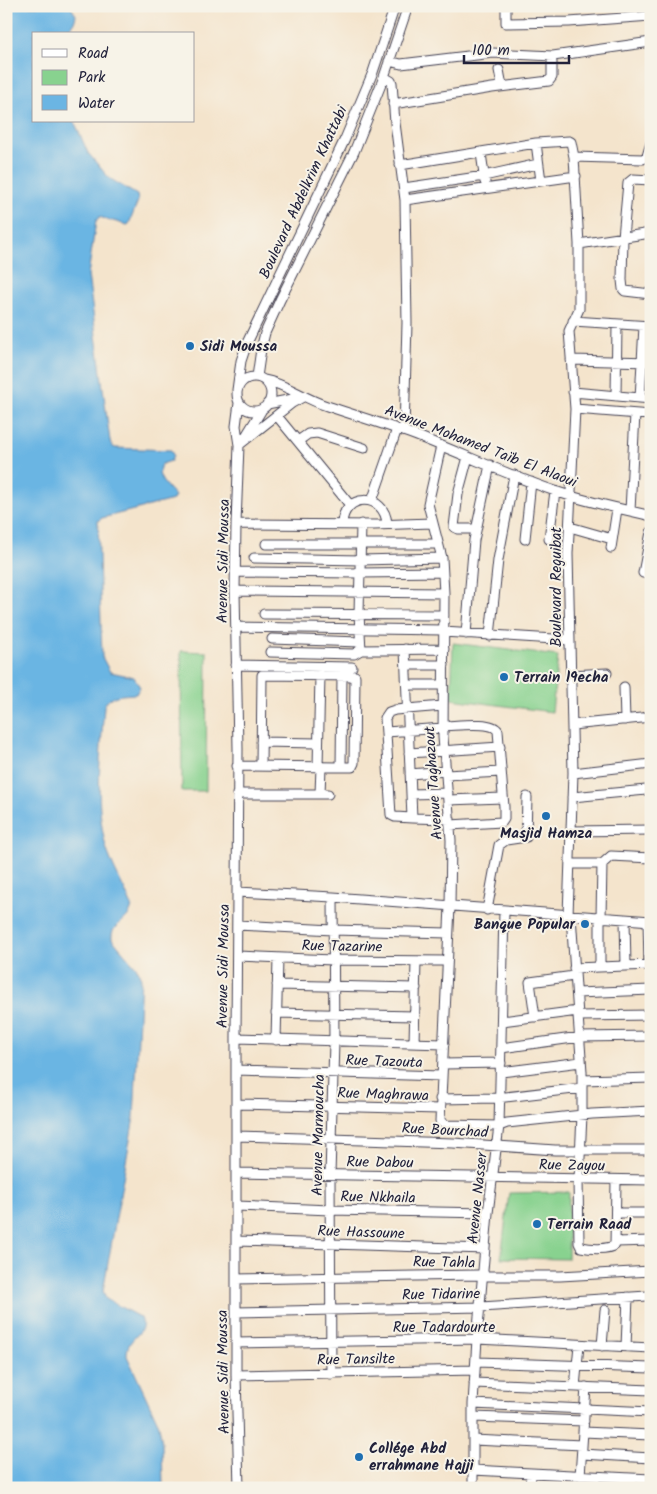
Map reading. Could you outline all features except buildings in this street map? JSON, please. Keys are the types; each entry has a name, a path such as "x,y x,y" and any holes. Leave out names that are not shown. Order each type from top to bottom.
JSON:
{"street":[{"name":"Boulevard Abdelkrim Khattabi","path":"237,390 243,354 274,285 345,139 373,72 395,6"},
{"name":"Boulevard Abdelkrim Khattabi","path":"261,378 261,350 265,333 354,152 384,77 408,6"},
{"path":"506,6 506,23 569,22 651,16"},
{"path":"389,61 402,64 492,53 553,56 651,42"},
{"path":"394,104 502,86 549,81 552,78 552,62"},
{"path":"499,70 502,86"},
{"path":"372,501 400,430 406,400 408,323 405,200 392,83 391,80 384,77"},
{"path":"400,165 536,144 570,141 574,157 643,159 647,156 651,143"},
{"path":"536,144 541,180"},
{"path":"481,153 486,190"},
{"name":"Boulevard Reguibat","path":"574,157 579,244 579,309 569,331 575,409 568,554 573,773 569,915 580,1037 582,1084 582,1149 579,1179 580,1246 586,1248 610,1248 616,1242"},
{"path":"404,188 484,176 538,164"},
{"path":"405,200 576,176"},
{"path":"651,180 633,179 628,183 623,237 622,280 623,289 630,292 651,294"},
{"path":"579,244 651,233"},
{"path":"274,285 285,290"},
{"path":"573,321 647,326 646,362 640,398"},
{"path":"616,396 617,325"},
{"path":"571,360 646,362"},
{"path":"261,378 270,389 271,394 265,406 258,410 247,410 239,403 237,390 244,379 261,378"},
{"name":"Avenue Mohamed Taïb El Alaoui","path":"261,378 284,385 303,397 400,430 555,491 617,509 651,516"},
{"path":"573,392 651,399"},
{"path":"240,445 292,403 303,397"},
{"name":"Avenue Mohamed Taïb El Alaoui","path":"265,406 303,397"},
{"name":"Avenue Sidi Moussa","path":"239,403 236,426 240,445 235,572 238,766 236,1375 239,1488"},
{"name":"Avenue Sidi Moussa","path":"240,445 265,406"},
{"path":"575,409 651,415"},
{"path":"630,511 635,414"},
{"path":"277,416 350,505"},
{"path":"298,441 308,434 317,433 364,448"},
{"name":"Avenue Taghazout","path":"441,446 428,500 428,510 442,558 444,592 443,727 450,822 450,906 440,1122 445,1125 499,1126"},
{"path":"468,457 458,494 454,527 458,529 476,529"},
{"path":"466,634 473,550 490,465"},
{"path":"490,636 498,560 514,475"},
{"path":"525,539 531,482"},
{"path":"549,539 555,491"},
{"path":"342,524 343,516 350,505 359,501 372,501 384,511 387,524"},
{"path":"570,527 612,544 617,509"},
{"path":"236,524 432,523"},
{"path":"270,652 354,654 360,646 361,524"},
{"path":"643,572 651,532"},
{"path":"266,544 438,544"},
{"path":"254,558 361,560 442,558"},
{"path":"235,572 360,574 442,572"},
{"path":"235,591 444,592"},
{"path":"264,614 444,615"},
{"path":"236,627 443,631 490,636 570,640"},
{"path":"272,639 405,649 444,649"},
{"path":"405,649 412,818"},
{"path":"236,665 352,667"},
{"path":"406,665 444,665"},
{"path":"571,675 607,673"},
{"path":"238,766 351,767 354,763 356,679 353,675 262,675 261,766"},
{"path":"237,794 324,794 319,767 318,743 320,675"},
{"path":"341,768 342,675"},
{"path":"407,685 443,685"},
{"path":"624,687 625,720"},
{"path":"386,732 480,724 495,726 498,731 502,772 505,815 502,822 450,822 395,817 392,815 385,720 388,713 406,708 443,706"},
{"path":"572,725 651,717"},
{"path":"261,742 318,743"},
{"path":"409,753 500,747"},
{"path":"573,773 651,764"},
{"path":"410,774 502,772"},
{"path":"572,797 646,790"},
{"path":"411,794 503,798"},
{"path":"487,910 499,845 506,840 526,837 527,797"},
{"path":"571,831 651,830"},
{"path":"571,864 602,864 611,856 651,858"},
{"path":"600,967 602,864"},
{"path":"237,892 334,897 649,921 650,965 600,967 530,982 535,1017"},
{"name":"Avenue Marmoucha","path":"330,1374 330,1175 334,1042 334,897"},
{"name":"Avenue Nasser","path":"473,1488 473,1404 477,1340 488,1213 499,1126 504,911"},
{"path":"625,920 626,966"},
{"path":"237,925 448,933"},
{"name":"Rue Tazarine","path":"237,956 447,962"},
{"path":"276,1040 278,958"},
{"path":"414,1043 416,961"},
{"path":"277,985 416,988"},
{"path":"576,993 651,990"},
{"path":"276,1013 415,1016"},
{"path":"502,1021 578,1014 651,1015"},
{"path":"501,1048 580,1037 651,1036"},
{"path":"236,1038 444,1044"},
{"path":"442,1064 501,1068 581,1062"},
{"name":"Rue Tazouta","path":"236,1070 442,1076"},
{"path":"440,1099 500,1098 582,1084 651,1078"},
{"name":"Rue Maghrawa","path":"237,1104 440,1109"},
{"path":"499,1126 507,1123 582,1114 651,1112"},
{"name":"Rue Bourchad","path":"237,1136 453,1143 554,1150 651,1150"},
{"name":"Rue Dabou","path":"237,1173 492,1177"},
{"name":"Rue Zayou","path":"492,1177 651,1180"},
{"path":"616,1180 616,1242 651,1242"},
{"name":"Rue Nkhaila","path":"237,1206 488,1213"},
{"path":"616,1213 651,1213"},
{"name":"Rue Hassoune","path":"237,1241 485,1249"},
{"name":"Rue Tahla","path":"236,1279 468,1275 560,1276 651,1271"},
{"name":"Rue Tidarine","path":"236,1312 480,1307 647,1296"},
{"path":"626,1347 628,1297"},
{"path":"602,1346 605,1310"},
{"name":"Rue Tadardourte","path":"236,1343 477,1340 651,1348"},
{"path":"575,1387 579,1345"},
{"name":"Rue Tansilte","path":"236,1375 330,1374 476,1366 577,1365 651,1368"},
{"path":"474,1383 651,1390"},
{"path":"580,1476 586,1387"},
{"path":"473,1404 651,1412"},
{"path":"473,1417 584,1422"},
{"path":"583,1432 651,1435"},
{"path":"473,1440 582,1449 651,1458"},
{"path":"473,1470 651,1479"},
{"path":"530,1488 531,1473"}],"green space":[{"name":"Terrain l9echa","path":"453,643 558,656 552,712 451,699"},
{"path":"181,651 207,652 206,791 182,791"},
{"name":"Terrain Raad","path":"569,1192 568,1259 501,1258 509,1193"}],"water":[{"path":"6,6 70,6 76,15 74,23 66,32 32,32 32,122 74,122 88,153 109,178 137,195 138,201 129,224 99,217 96,221 88,275 110,441 111,445 115,448 171,450 173,455 171,461 162,464 159,473 162,481 175,496 173,500 102,518 98,521 102,657 110,672 134,677 140,687 136,694 113,697 106,702 104,706 100,759 99,794 102,830 106,847 132,906 127,916 114,930 112,939 136,967 141,978 134,1117 103,1291 106,1299 141,1318 142,1329 130,1344 127,1356 159,1425 162,1444 163,1488 6,1488"}],"place":[{"name":"Sidi Moussa","path":"190,346"},
{"name":"Terrain l9echa","path":"504,677"},
{"name":"Masjid Hamza","path":"546,816"},
{"name":"Banque Popular","path":"585,924"},
{"name":"Terrain Raad","path":"537,1224"},
{"name":"Collége Abd errahmane Hajji","path":"359,1457"}]}
